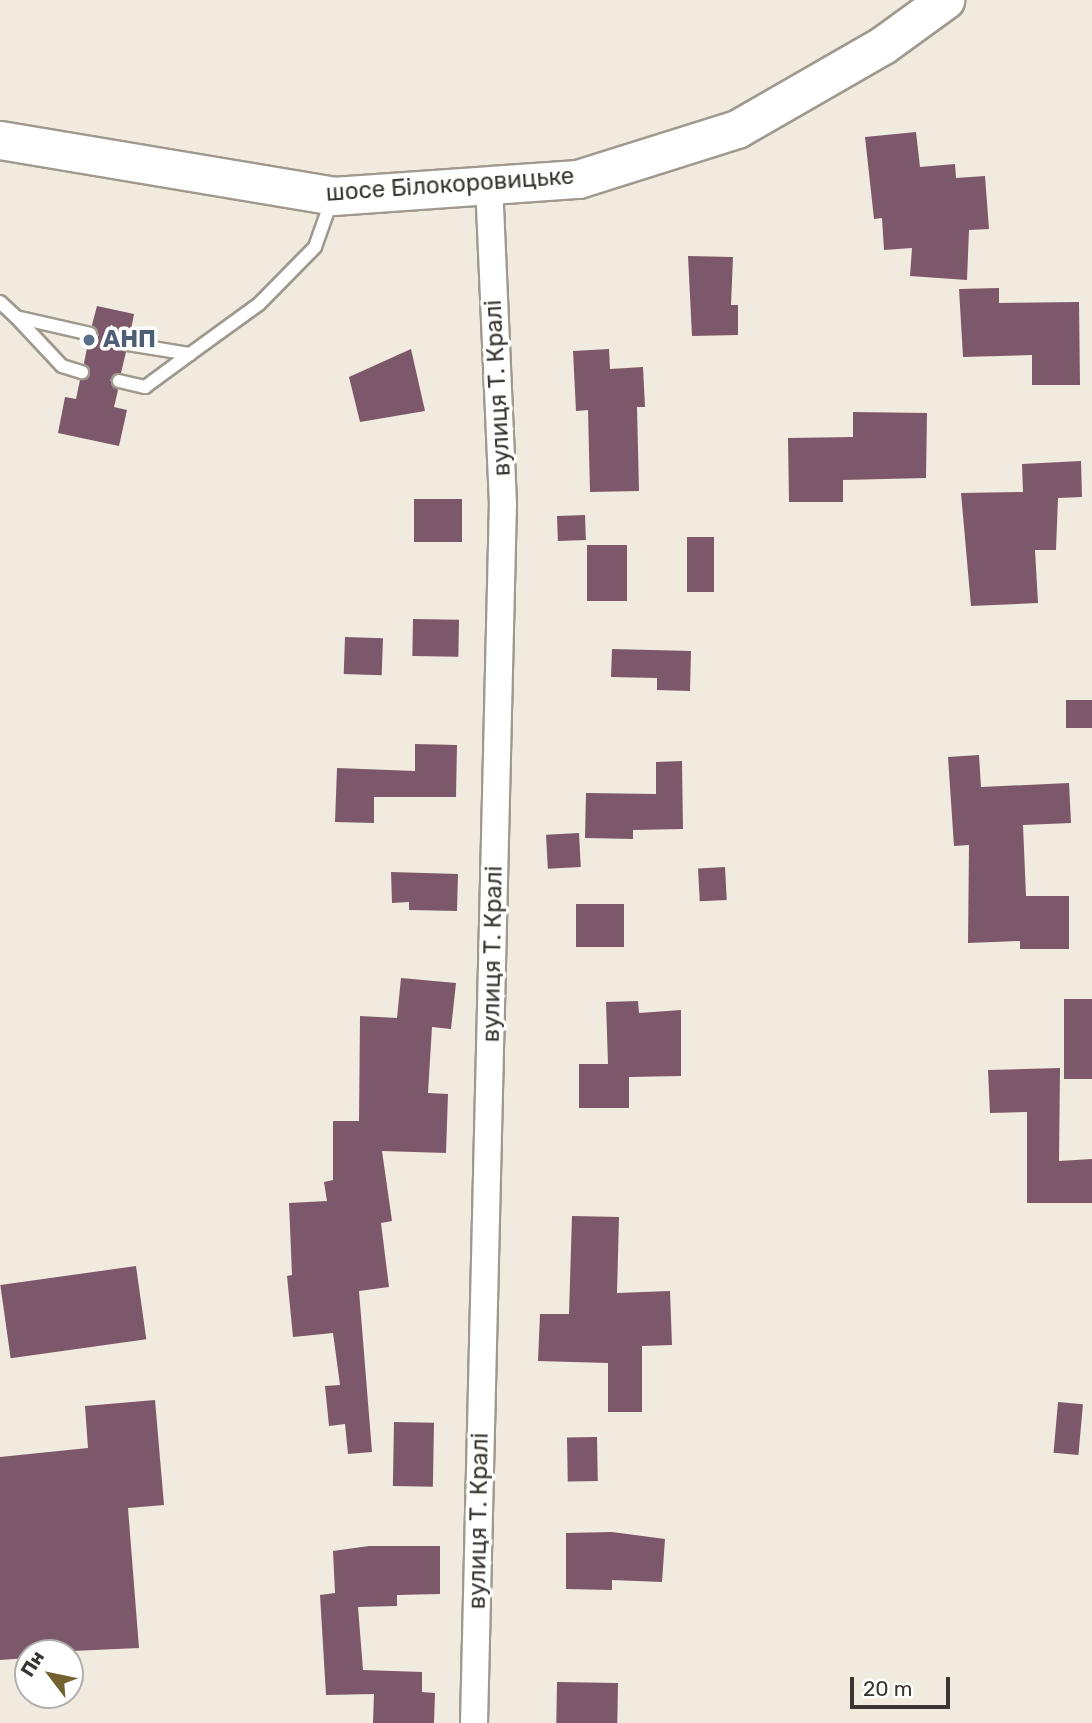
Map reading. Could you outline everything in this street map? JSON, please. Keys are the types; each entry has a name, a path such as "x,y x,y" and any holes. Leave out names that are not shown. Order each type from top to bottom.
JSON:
{"main road":[{"name":"шосе Білокоровицьке","path":"0,140 333,196 578,179 737,129 883,45 945,0"}],"street":[{"name":"вулиця Т. Кралі","path":"474,1723 503,504 489,186"}],"lane":[{"path":"119,381 145,387 259,304 315,247 333,196"},
{"path":"0,302 62,366 82,372"},
{"path":"16,317 90,334"},
{"path":"128,344 190,354"}],"building":[{"path":"916,132 920,167 955,164 956,178 985,176 989,229 969,230 967,280 910,276 912,248 884,250 882,218 874,219 865,137"},
{"path":"688,256 733,257 731,305 738,305 738,335 692,336"},
{"path":"999,288 999,303 1079,302 1080,385 1032,385 1032,355 963,357 959,289"},
{"path":"97,306 134,314 130,335 120,342 126,352 121,373 110,380 118,390 114,407 127,410 119,446 58,433 65,397 76,399 80,380 90,375 84,363 88,343 99,335 92,325"},
{"path":"411,349 425,411 360,422 349,377"},
{"path":"609,349 610,369 643,367 645,407 637,407 639,491 590,492 588,410 576,411 573,351"},
{"path":"853,412 927,413 926,478 843,480 843,502 789,502 788,438 853,437"},
{"path":"1081,461 1082,497 1058,498 1056,550 1035,550 1038,603 971,606 961,493 1023,492 1022,464"},
{"path":"414,499 462,499 462,542 414,542"},
{"path":"585,515 586,540 558,541 557,516"},
{"path":"687,537 714,537 714,592 687,592"},
{"path":"587,545 627,545 627,601 587,601"},
{"path":"413,619 459,620 458,657 412,656"},
{"path":"345,637 383,638 382,675 344,674"},
{"path":"612,649 691,651 690,691 657,690 657,678 611,677"},
{"path":"1066,700 1092,700 1092,728 1066,728"},
{"path":"415,744 457,745 456,797 374,797 374,823 335,822 337,768 415,771"},
{"path":"979,755 981,787 1069,783 1071,823 1023,825 1026,896 1069,896 1069,949 1020,949 1020,941 968,943 969,845 954,846 948,757"},
{"path":"682,761 683,829 633,830 633,839 585,838 586,793 656,794 656,762"},
{"path":"579,833 581,867 548,869 546,835"},
{"path":"725,867 727,900 700,901 698,868"},
{"path":"391,872 458,874 457,911 409,910 409,902 392,903"},
{"path":"576,904 624,904 624,947 576,947"},
{"path":"401,978 456,983 451,1029 432,1027 428,1093 448,1094 446,1153 382,1151 392,1221 381,1223 389,1287 359,1291 372,1452 348,1454 345,1424 329,1426 325,1386 340,1385 333,1333 293,1337 287,1276 292,1275 289,1203 327,1201 324,1182 333,1180 333,1121 359,1121 360,1016 397,1018"},
{"path":"1064,999 1092,999 1092,1079 1064,1079"},
{"path":"638,1001 639,1013 681,1010 681,1076 629,1077 629,1108 579,1108 579,1064 608,1064 606,1002"},
{"path":"1060,1068 1059,1161 1092,1159 1092,1203 1027,1203 1027,1112 990,1113 988,1070"},
{"path":"572,1216 619,1217 617,1293 670,1291 672,1345 642,1346 642,1412 608,1412 608,1363 538,1361 540,1314 569,1314"},
{"path":"136,1266 146,1339 11,1358 0,1285"},
{"path":"155,1400 164,1505 128,1508 139,1648 84,1650 84,1639 14,1639 14,1659 0,1660 0,1457 88,1448 85,1406"},
{"path":"1058,1402 1083,1404 1078,1455 1054,1453"},
{"path":"394,1422 434,1423 433,1487 393,1486"},
{"path":"597,1437 598,1481 568,1482 567,1438"},
{"path":"612,1532 665,1539 662,1582 612,1580 612,1590 566,1589 566,1533"},
{"path":"369,1546 440,1546 440,1594 397,1595 397,1606 358,1607 363,1670 422,1672 422,1692 435,1693 434,1723 373,1723 374,1694 326,1695 320,1595 335,1593 333,1551"},
{"path":"557,1682 618,1683 617,1723 556,1723"}],"place":[{"name":"АНП","path":"89,340"}]}
